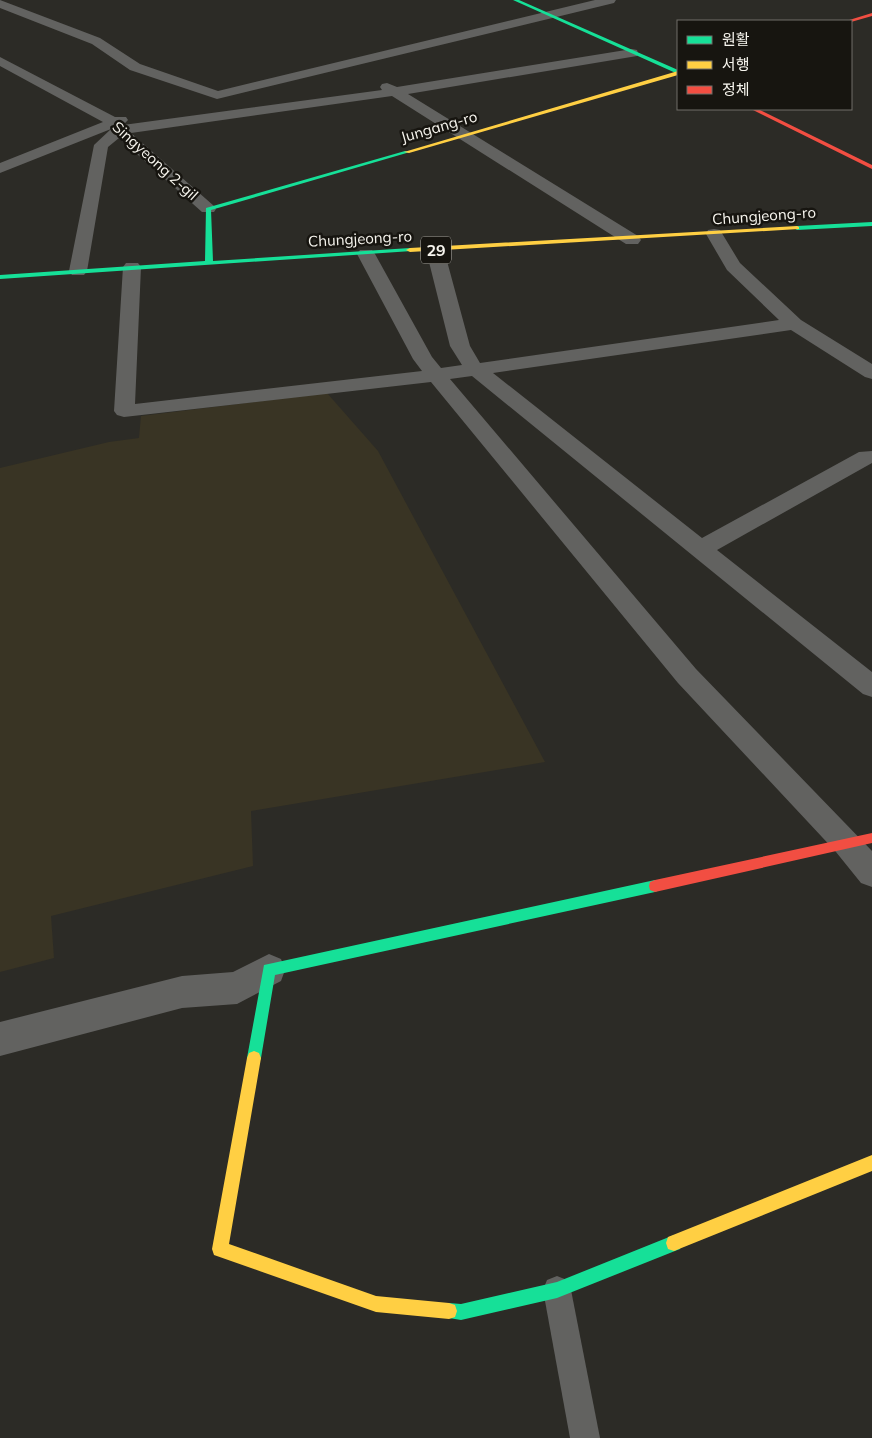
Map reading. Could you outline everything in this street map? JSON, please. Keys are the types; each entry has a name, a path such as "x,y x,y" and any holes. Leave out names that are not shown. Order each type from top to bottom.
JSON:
{"street":[{"path":"515,0 677,72"},
{"path":"188,102 610,0"},
{"path":"0,4 96,41 135,67 217,95"},
{"path":"852,20 872,14"},
{"path":"78,271 101,145 116,126 394,92 632,53"},
{"name":"Singyeong 2-gil","path":"0,61 116,126 208,208 208,262"},
{"path":"348,63 632,240"},
{"name":"Jungang-ro","path":"208,208 677,72"},
{"path":"0,168 60,143 116,126 160,109"},
{"path":"756,110 872,167"},
{"path":"19,144 28,142 60,143"},
{"name":"Chungjeong-ro","path":"0,277 208,262 632,240 872,224"},
{"path":"714,234 733,266 794,324 872,373"},
{"path":"435,250 460,346 474,368 872,686"},
{"path":"366,254 423,359 688,676 848,843 872,873"},
{"path":"132,267 124,411 436,374 794,324"},
{"path":"700,549 870,457"},
{"path":"0,1039 182,992 237,988 269,970 872,838"},
{"path":"269,970 220,1249 376,1304 461,1312 557,1290 872,1163"}],"lane":[{"path":"557,1290 585,1438"}],"shaded area":[{"path":"327,393 378,451 545,762 251,811 253,866 51,916 54,958 0,972 0,468 109,442 139,438 141,416"}],"traffic: fast":[{"path":"515,0 677,72"},
{"path":"209,262 208,209 407,152"},
{"path":"797,228 872,224"},
{"path":"0,277 410,250"},
{"path":"254,1058 269,970 655,886"},
{"path":"449,1311 461,1312 557,1290 674,1243"}],"traffic: slow":[{"path":"407,152 677,73"},
{"path":"410,250 797,228"},
{"path":"254,1058 220,1249 376,1304 449,1311"},
{"path":"674,1243 872,1163"}],"traffic: jam":[{"path":"852,20 872,14"},
{"path":"756,110 872,167"},
{"path":"655,886 872,838"}]}
